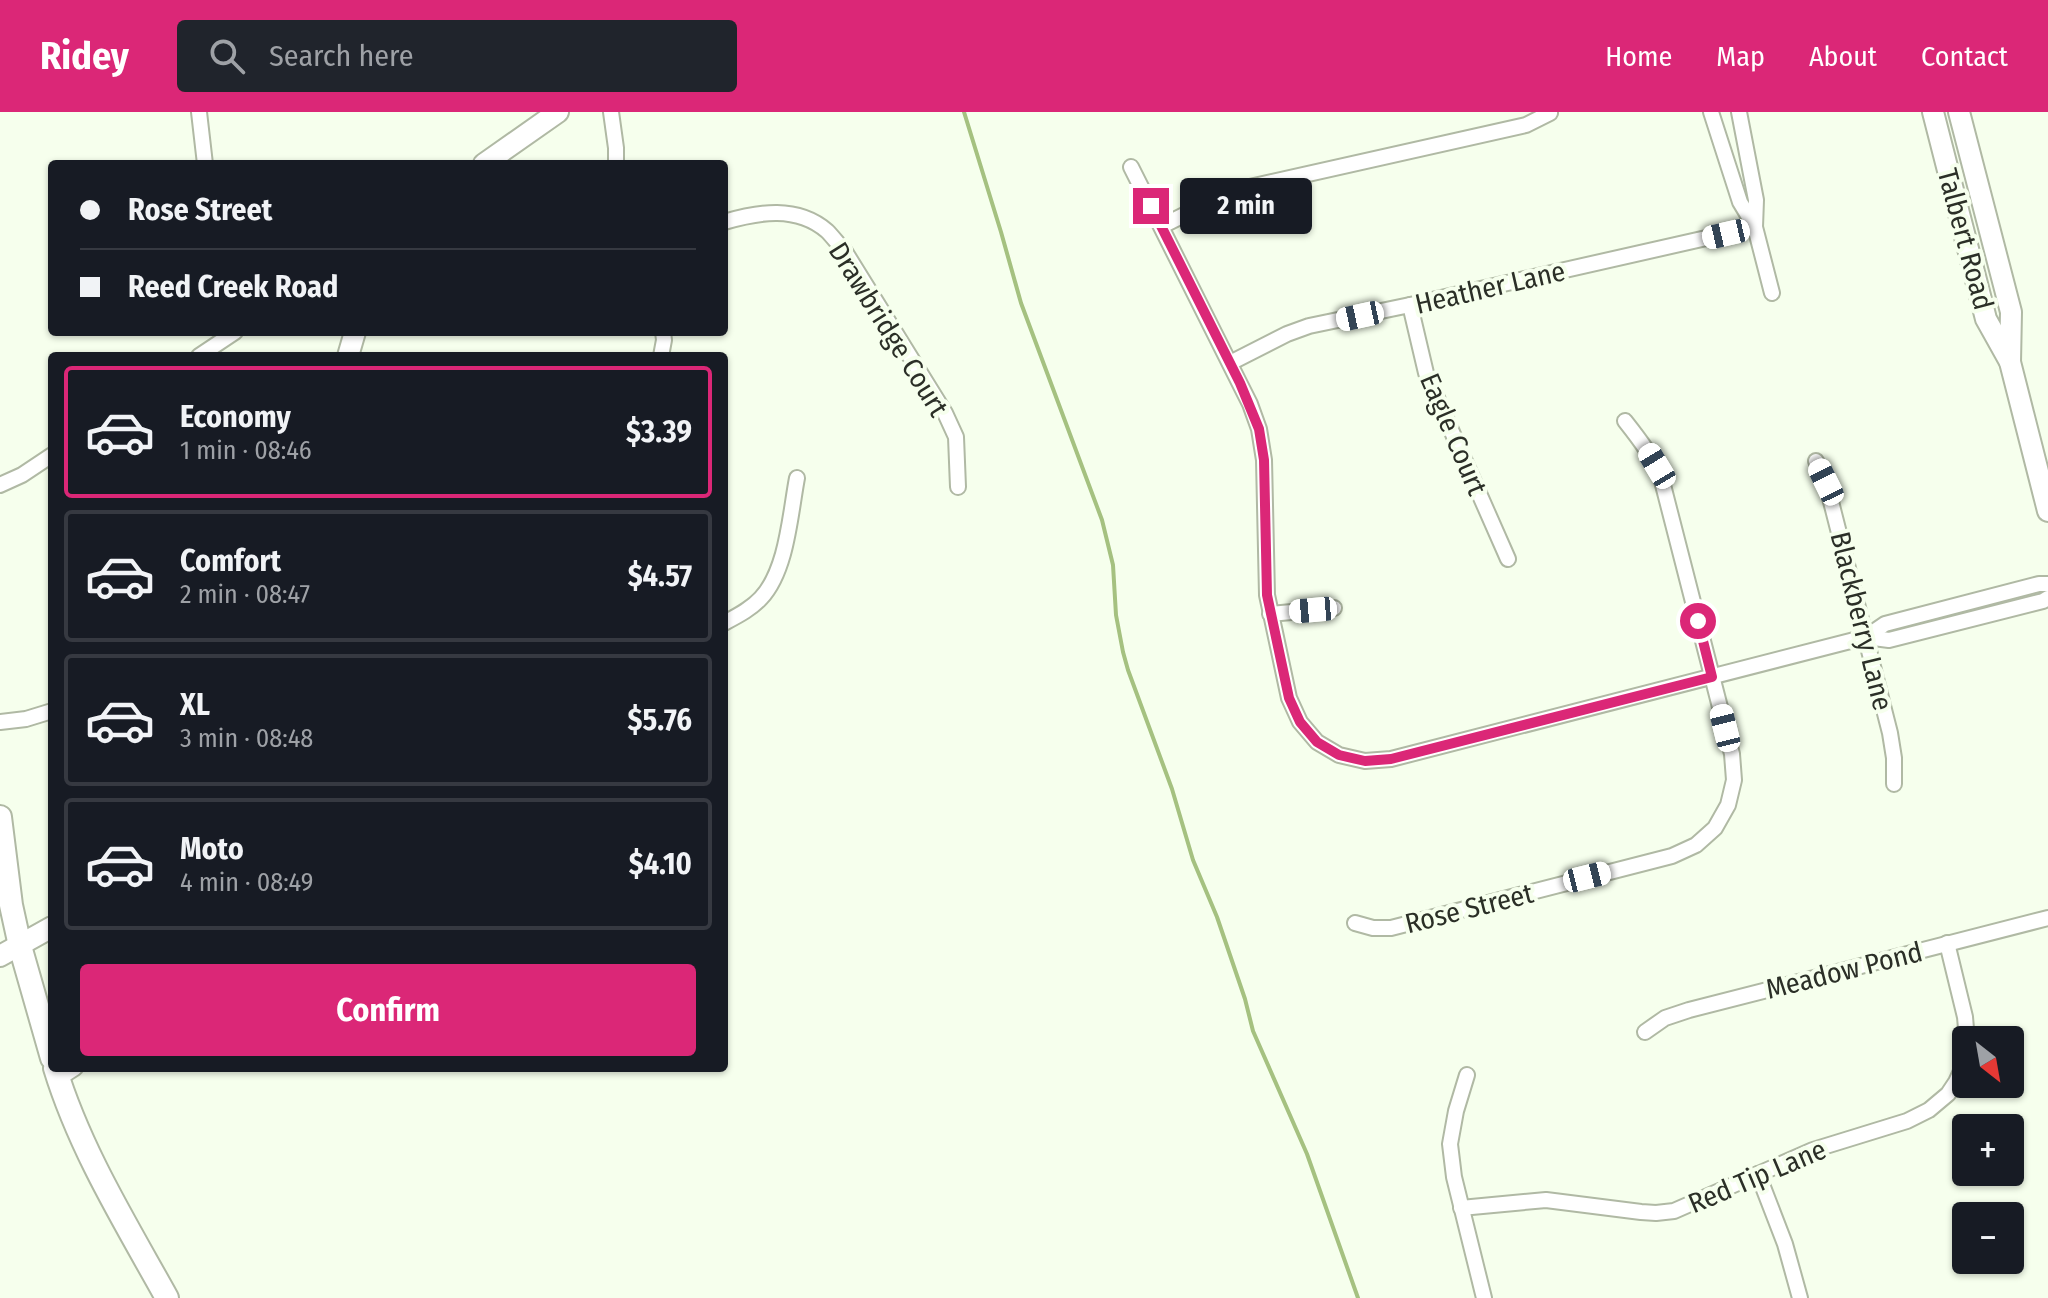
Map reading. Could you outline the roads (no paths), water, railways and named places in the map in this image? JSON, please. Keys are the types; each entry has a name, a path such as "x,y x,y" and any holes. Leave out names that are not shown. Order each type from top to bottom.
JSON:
{"main road":[{"path":"0,817 11,905 10,951 48,1040"},
{"path":"61,1072 86,1146 167,1298"}],"street":[{"path":"199,112 205,160"},
{"path":"490,160 558,112"},
{"path":"611,112 616,160"},
{"path":"1711,112 1740,202 1755,227 1772,293"},
{"path":"1739,112 1756,200 1755,227"},
{"name":"Talbert Road","path":"1959,112 2011,312 2010,362"},
{"path":"1162,226 1232,191 1526,125 1550,113"},
{"path":"1933,115 1971,208 1980,241 1988,249 1995,250"},
{"name":"Talbert Road","path":"1933,115 1986,319 2010,362 2048,511"},
{"path":"1131,167 1230,363 1259,429 1264,460 1267,595 1289,698 1300,722 1317,742 1339,755 1365,761 1391,759 1866,637 1885,624 2048,584"},
{"name":"Drawbridge Court","path":"728,221 775,211 802,217 826,230 844,250 945,413 956,437 958,487"},
{"name":"Heather Lane","path":"1230,363 1298,329 1755,227"},
{"name":"Eagle Court","path":"1410,305 1426,373 1508,559"},
{"path":"205,352 229,336"},
{"name":"Rose Street","path":"1355,923 1373,928 1391,928 1672,856 1696,845 1715,828 1728,805 1734,780 1732,754 1662,481 1653,459 1625,421"},
{"path":"0,485 48,458"},
{"name":"Blackberry Lane","path":"1816,461 1826,482 1890,733 1894,784"},
{"path":"728,621 761,598 775,579 783,556 797,478"},
{"path":"1866,637 1889,640 2048,598"},
{"path":"1270,614 1334,608"},
{"path":"0,722 48,712"},
{"name":"Meadow Pond","path":"1645,1032 1665,1018 1689,1010 2048,918"},
{"path":"10,951 48,929"},
{"path":"1947,943 1966,1026"},
{"path":"1467,1075 1450,1144 1454,1177 1484,1298"},
{"name":"Red Tip Lane","path":"1461,1208 1546,1200 1641,1212 1665,1212 1691,1205 1813,1150 1907,1121 1929,1110 1952,1088"},
{"path":"1758,1174 1785,1244 1800,1298"}],"waterway":[{"path":"964,112 1021,303 1102,520 1113,565 1116,615 1128,670 1172,789 1193,860 1217,917 1253,1031 1307,1154 1358,1298"}]}
